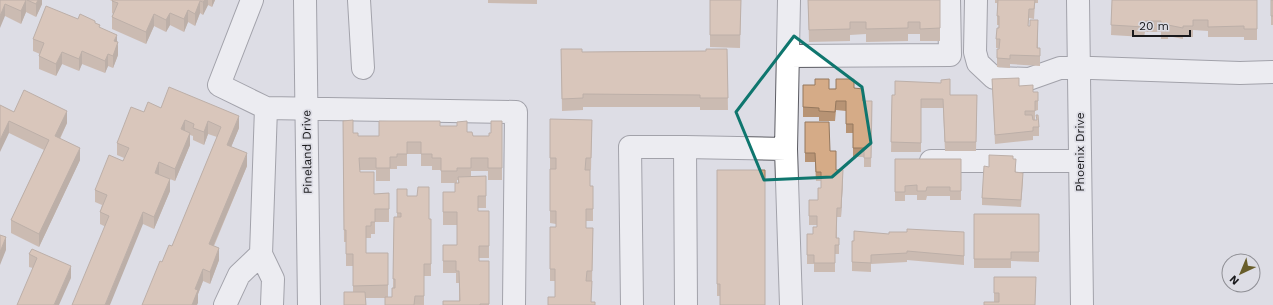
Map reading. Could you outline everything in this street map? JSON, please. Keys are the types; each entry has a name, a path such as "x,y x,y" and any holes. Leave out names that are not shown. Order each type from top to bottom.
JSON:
{"street":[{"path":"252,0 219,85 266,108 516,112 514,305"},
{"name":"Pineland Drive","path":"305,0 309,305"},
{"path":"358,0 363,68"},
{"path":"788,0 786,149 791,305"},
{"path":"788,56 950,55 950,0"},
{"path":"976,0 975,52 978,63 994,78 1029,79 1060,68 1273,72"},
{"name":"Phoenix Drive","path":"1078,0 1082,305"},
{"path":"266,108 261,254 274,279 272,305"},
{"path":"632,305 630,147 786,149"},
{"path":"685,147 686,305"},
{"path":"908,162 1080,161"},
{"path":"225,305 239,275 261,254"}],"highlighted area":[{"path":"794,36 862,87 871,143 832,177 764,180 736,112"}],"building":[{"path":"0,0 26,0 21,11 5,4 0,16"},
{"path":"27,0 38,0 36,4"},
{"path":"205,0 203,2 200,1 195,14 188,10 184,19 170,13 166,20 154,14 146,32 112,17 118,3 112,1"},
{"path":"710,0 741,0 740,35 710,35"},
{"path":"808,0 940,0 940,28 920,29 920,22 908,22 908,28 866,29 866,22 850,22 850,29 809,30"},
{"path":"998,0 1035,0 1034,9 1029,9 1028,26 1030,26 1030,20 1038,20 1037,48 1040,48 1040,56 1010,55 1010,59 997,58 997,49 999,49 1000,39 996,39 997,28 999,28 999,16 997,16"},
{"path":"1112,0 1257,0 1257,29 1244,29 1244,26 1208,27 1208,20 1193,20 1193,26 1183,26 1183,28 1168,25 1168,28 1161,28 1161,21 1145,21 1144,27 1111,25"},
{"path":"1271,0 1273,0 1273,16 1271,16"},
{"path":"46,6 78,19 80,14 95,21 95,23 100,25 99,27 117,35 114,41 118,42 113,56 108,54 105,61 82,51 79,59 62,52 56,64 39,56 44,43 33,39"},
{"path":"561,49 582,49 582,52 706,51 706,49 727,49 728,98 700,98 700,95 583,94 583,98 562,99"},
{"path":"1019,78 1019,86 1033,85 1033,92 1038,92 1038,101 1035,101 1035,111 1025,111 1025,115 1032,115 1033,120 1037,120 1036,115 1038,115 1039,127 1033,127 1033,131 995,135 992,79"},
{"path":"815,79 829,79 829,89 836,89 836,79 854,79 854,88 863,89 863,101 872,101 871,158 864,158 864,148 853,148 853,124 846,124 846,101 836,101 835,112 819,111 819,108 803,107 803,85 815,85"},
{"path":"950,79 950,95 977,95 976,142 945,142 943,99 921,99 921,143 891,142 892,95 895,95 895,81 941,83 941,80"},
{"path":"169,87 239,116 227,145 247,153 209,244 219,248 210,272 203,269 195,289 198,290 192,305 142,305 160,261 162,262 169,245 172,246 221,127 208,121 204,132 193,128 194,124 185,120 181,129 190,133 175,169 159,162 155,173 170,179 154,217 143,212 105,305 72,305 109,216 100,212 107,195 95,190 109,155 123,161 129,148 117,143 131,107 144,112 148,102 161,108"},
{"path":"24,90 67,111 55,136 80,148 39,234 11,220 49,140 9,121 0,140 0,105 14,112"},
{"path":"550,119 592,120 591,158 586,158 585,170 590,170 590,186 593,186 593,209 586,209 586,228 593,228 592,271 587,271 586,281 592,281 591,302 595,302 595,305 548,305 548,297 555,297 555,269 550,269 550,227 556,227 556,211 550,211 550,169 556,169 556,158 550,158"},
{"path":"353,120 353,133 358,133 358,136 379,136 379,121 440,121 440,126 457,126 457,122 467,121 467,132 472,132 473,136 489,136 489,133 491,133 491,121 502,121 502,168 488,168 488,158 471,158 471,168 457,168 457,171 441,171 441,158 432,158 432,154 421,154 421,142 407,142 407,154 397,154 397,157 390,157 390,168 376,168 376,158 359,158 360,172 374,172 374,194 389,193 389,209 375,209 375,222 371,222 371,226 366,226 366,253 388,253 388,285 353,286 353,254 346,254 346,230 344,230 343,121"},
{"path":"805,122 829,122 830,151 836,151 836,170 843,170 841,208 837,208 836,238 839,238 839,245 835,245 835,263 814,263 814,255 807,255 807,234 813,234 813,227 817,227 817,216 809,216 809,200 818,200 818,188 821,188 821,172 816,172 815,153 805,153"},
{"path":"989,155 1013,156 1013,159 1016,159 1015,172 1023,173 1021,200 982,198 984,166 989,167"},
{"path":"895,159 961,159 961,191 950,191 950,187 927,187 926,191 917,191 917,185 905,186 905,192 895,192"},
{"path":"717,170 765,170 765,305 720,305 720,284 717,284"},
{"path":"486,176 486,196 478,196 478,211 489,211 489,246 479,246 479,261 489,261 489,304 443,305 443,301 460,301 459,271 456,271 456,261 443,261 443,245 457,245 457,212 443,212 443,192 455,192 455,183 459,183 458,177"},
{"path":"418,187 429,187 429,219 431,219 431,264 424,264 424,296 415,296 414,305 385,305 385,297 392,297 392,288 395,288 395,279 393,279 394,217 401,217 401,213 397,213 397,189 407,189 407,196 417,196"},
{"path":"974,214 1039,214 1039,252 1011,252 1011,259 974,259"},
{"path":"907,229 964,232 964,256 907,251 907,253 871,255 871,263 852,262 852,241 854,241 854,231 889,234 889,232 907,232"},
{"path":"0,235 6,237 0,252"},
{"path":"32,249 71,266 54,305 17,305 37,258 29,254"},
{"path":"994,277 1036,277 1035,305 984,305 984,302 999,302 999,293 994,293"},
{"path":"344,292 365,292 366,305 344,305"}]}
